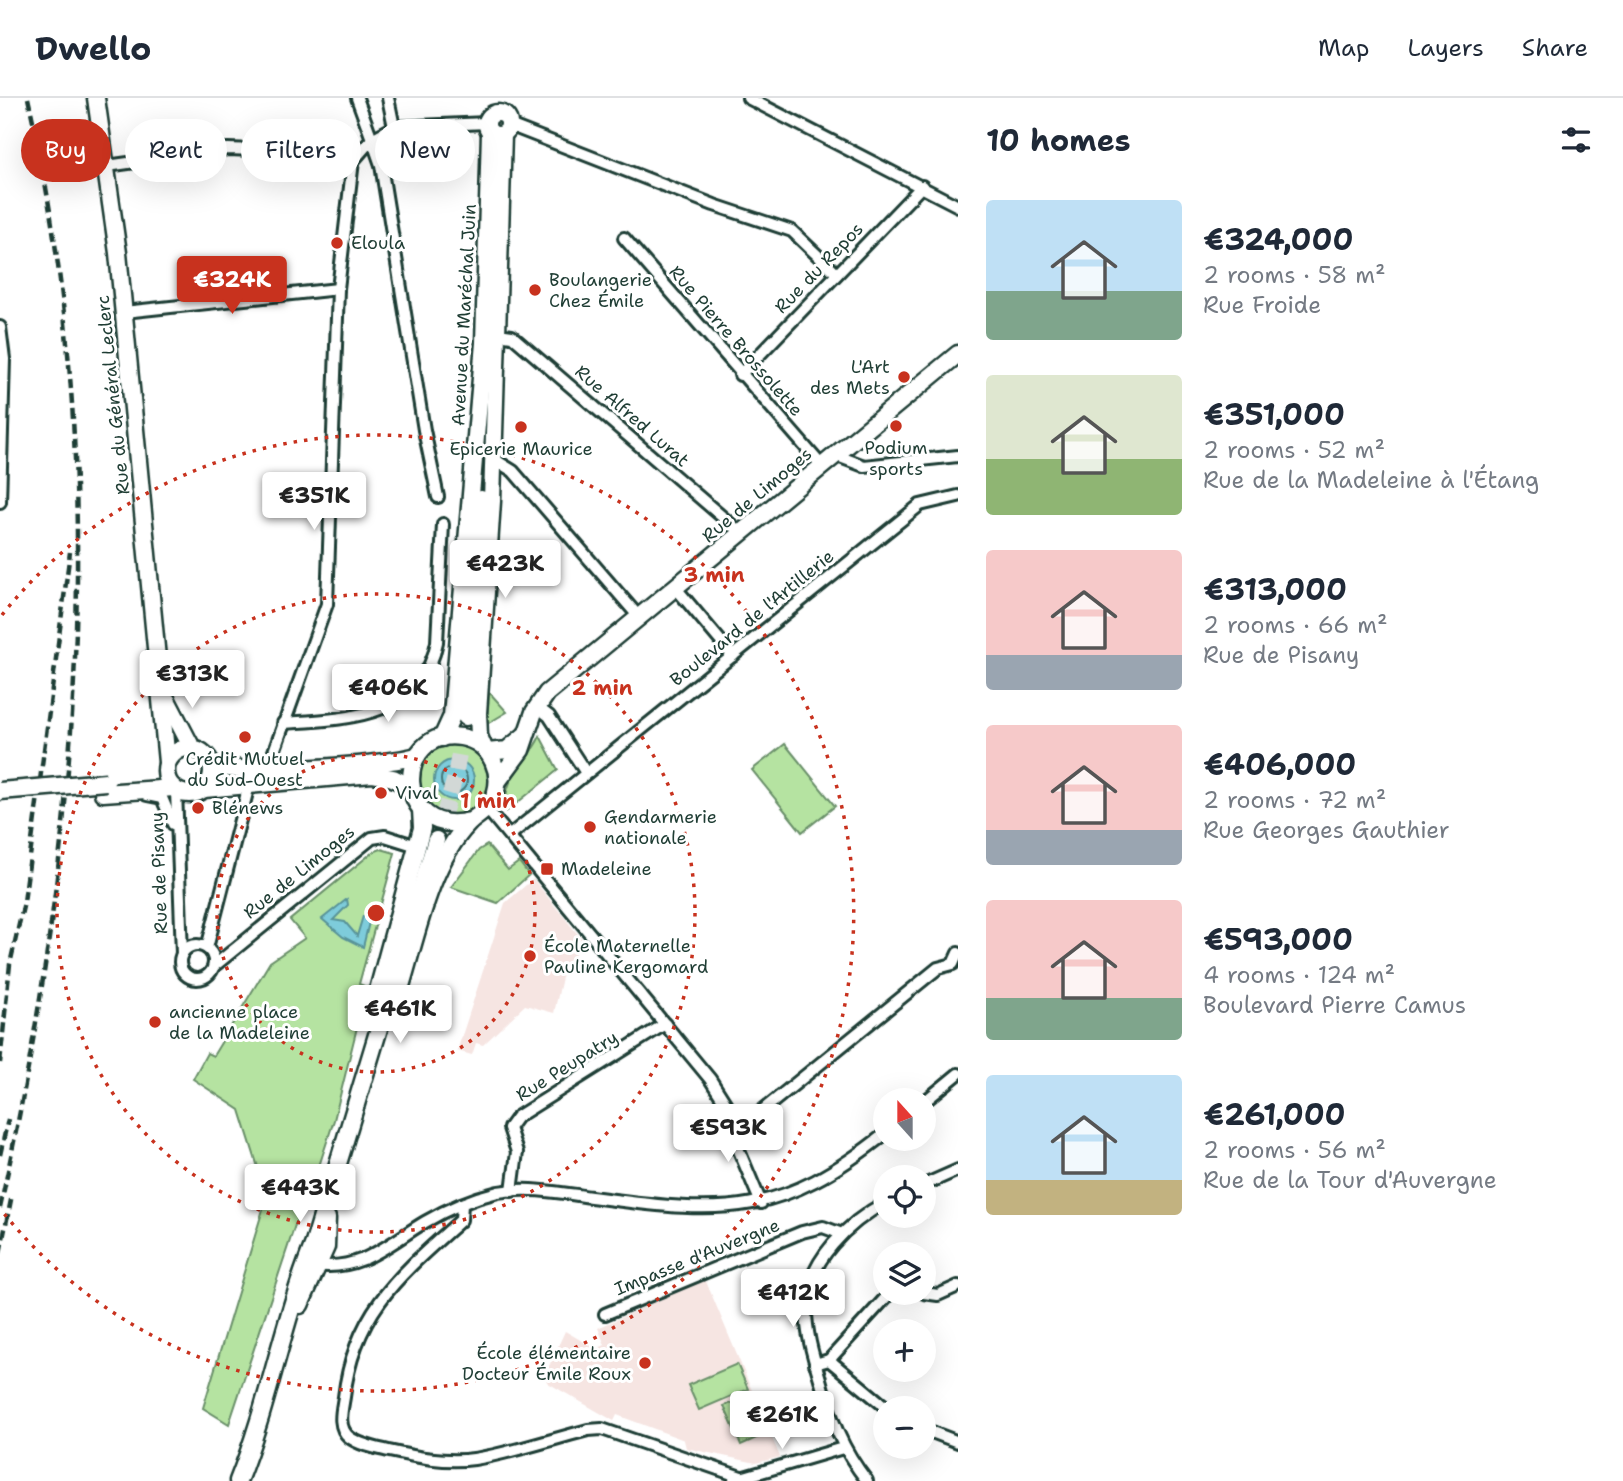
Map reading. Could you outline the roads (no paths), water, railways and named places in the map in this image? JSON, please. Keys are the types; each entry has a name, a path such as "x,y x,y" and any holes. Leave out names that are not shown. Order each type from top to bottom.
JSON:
{"main road":[{"name":"Rue du Général Leclerc","path":"96,98 99,119"},
{"name":"Avenue du Maréchal Juin","path":"466,717 481,488 498,334 497,124 492,98"},
{"name":"Avenue du Maréchal Juin","path":"486,750 479,736 478,713 488,574 484,458 488,290 497,124 506,98"},
{"name":"Rue du Général Leclerc","path":"109,182 161,690"},
{"name":"Rue de Limoges","path":"498,781 522,750 536,706 547,693 958,354"},
{"name":"Avenue du Maréchal Juin","path":"442,738 452,716 458,645 484,458"},
{"path":"161,690 192,748"},
{"path":"161,690 167,765 175,789"},
{"path":"486,750 516,745 529,727"},
{"path":"464,737 486,750 498,781 487,809 470,821 438,873 401,991 352,1120 365,1040 422,828 421,809 411,787 410,774 417,756 430,744 442,738 464,737"},
{"path":"0,801 105,788 140,779 167,765 177,751 192,748 204,753 211,764 211,778 204,789"},
{"path":"211,764 228,771 267,771 417,756"},
{"path":"0,791 175,789 193,794 204,789 372,774 393,778 411,787"},
{"path":"421,809 439,821 470,821"},
{"path":"240,1478 312,1264 327,1198 436,840"}],"street":[{"path":"357,98 381,165 424,430 438,497"},
{"path":"388,98 392,119"},
{"path":"748,98 958,206"},
{"path":"475,125 497,124 714,205 792,231 837,274"},
{"path":"267,771 327,604 338,289 353,161 375,137"},
{"path":"111,165 241,150"},
{"name":"Rue du Repos","path":"740,375 922,186"},
{"name":"Rue Pierre Brossolette","path":"624,238 740,375 822,466"},
{"path":"124,312 338,289"},
{"path":"0,327 0,502"},
{"name":"Rue Alfred Lurat","path":"498,334 509,334 516,339 741,533"},
{"path":"835,455 864,466 958,456"},
{"path":"484,458 513,471 639,617"},
{"name":"Boulevard de l'Artillerie","path":"510,835 920,505 958,496"},
{"path":"283,723 357,718 384,709 419,680 434,657 437,642 443,524"},
{"path":"675,587 733,656"},
{"path":"437,642 458,645"},
{"path":"536,706 556,724 586,773"},
{"path":"207,948 249,785"},
{"path":"105,788 160,796 168,807 177,836"},
{"name":"Rue de Pisany","path":"175,789 182,954"},
{"path":"487,809 710,1079 734,1117 735,1141 761,1203"},
{"name":"Rue de Limoges","path":"214,966 372,838 385,836 416,846"},
{"path":"196,945 207,948 213,956 214,966 208,975 193,978 181,968 182,954 196,945"},
{"path":"734,1117 749,1120 758,1114 914,986 938,968 955,965 958,953"},
{"name":"Rue Peupatry","path":"512,1191 517,1152 509,1128 517,1117 665,1024"},
{"path":"936,1092 958,1074"},
{"path":"312,1264 363,1261 425,1222 462,1204 512,1191 558,1193 711,1209 761,1203 831,1173 873,1142"},
{"path":"936,1180 958,1170"},
{"path":"462,1204 461,1220 385,1291 360,1333 348,1366 341,1421 350,1438 375,1448 454,1460 474,1459 587,1430 602,1429 736,1479 842,1448"},
{"path":"867,1481 842,1448 815,1364 806,1305 811,1282 825,1254 842,1234 873,1209"},
{"name":"Impasse d'Auvergne","path":"605,1314 802,1233 823,1227 842,1234"},
{"path":"936,1295 958,1286"},
{"path":"815,1364 829,1360 879,1305"},
{"path":"829,1360 873,1397"},
{"path":"936,1434 958,1442"}],"water":[{"path":"454,760 468,766 474,780 468,794 454,800 440,794 434,780 440,766"},
{"path":"347,899 348,905 333,920 345,922 357,936 363,916 368,915 370,918 363,947 343,937 322,919"}],"tunnel":[{"path":"436,840 454,781 466,717"}],"railway":[{"path":"0,1208 28,1071 50,932 66,793 75,654 77,515 70,375 54,236 28,98"},
{"path":"0,1063 10,964 24,902 70,552"},
{"path":"0,1155 8,1119"},
{"path":"0,1253 12,1195"}],"place":[{"name":"Eloula","path":"337,243"},
{"name":"Boulangerie Chez Émile","path":"535,290"},
{"name":"L'Art des Mets","path":"904,377"},
{"name":"Podium sports","path":"896,426"},
{"name":"Epicerie Maurice","path":"521,427"},
{"name":"Crédit Mutuel du Sud-Ouest","path":"245,737"},
{"name":"Vival","path":"381,793"},
{"name":"Blénews","path":"198,808"},
{"name":"Gendarmerie nationale","path":"590,827"},
{"name":"Madeleine","path":"547,869"},
{"name":"École Maternelle Pauline Kergomard","path":"530,956"},
{"name":"ancienne place de la Madeleine","path":"155,1022"},
{"name":"École élémentaire Docteur Émile Roux","path":"645,1363"}]}
